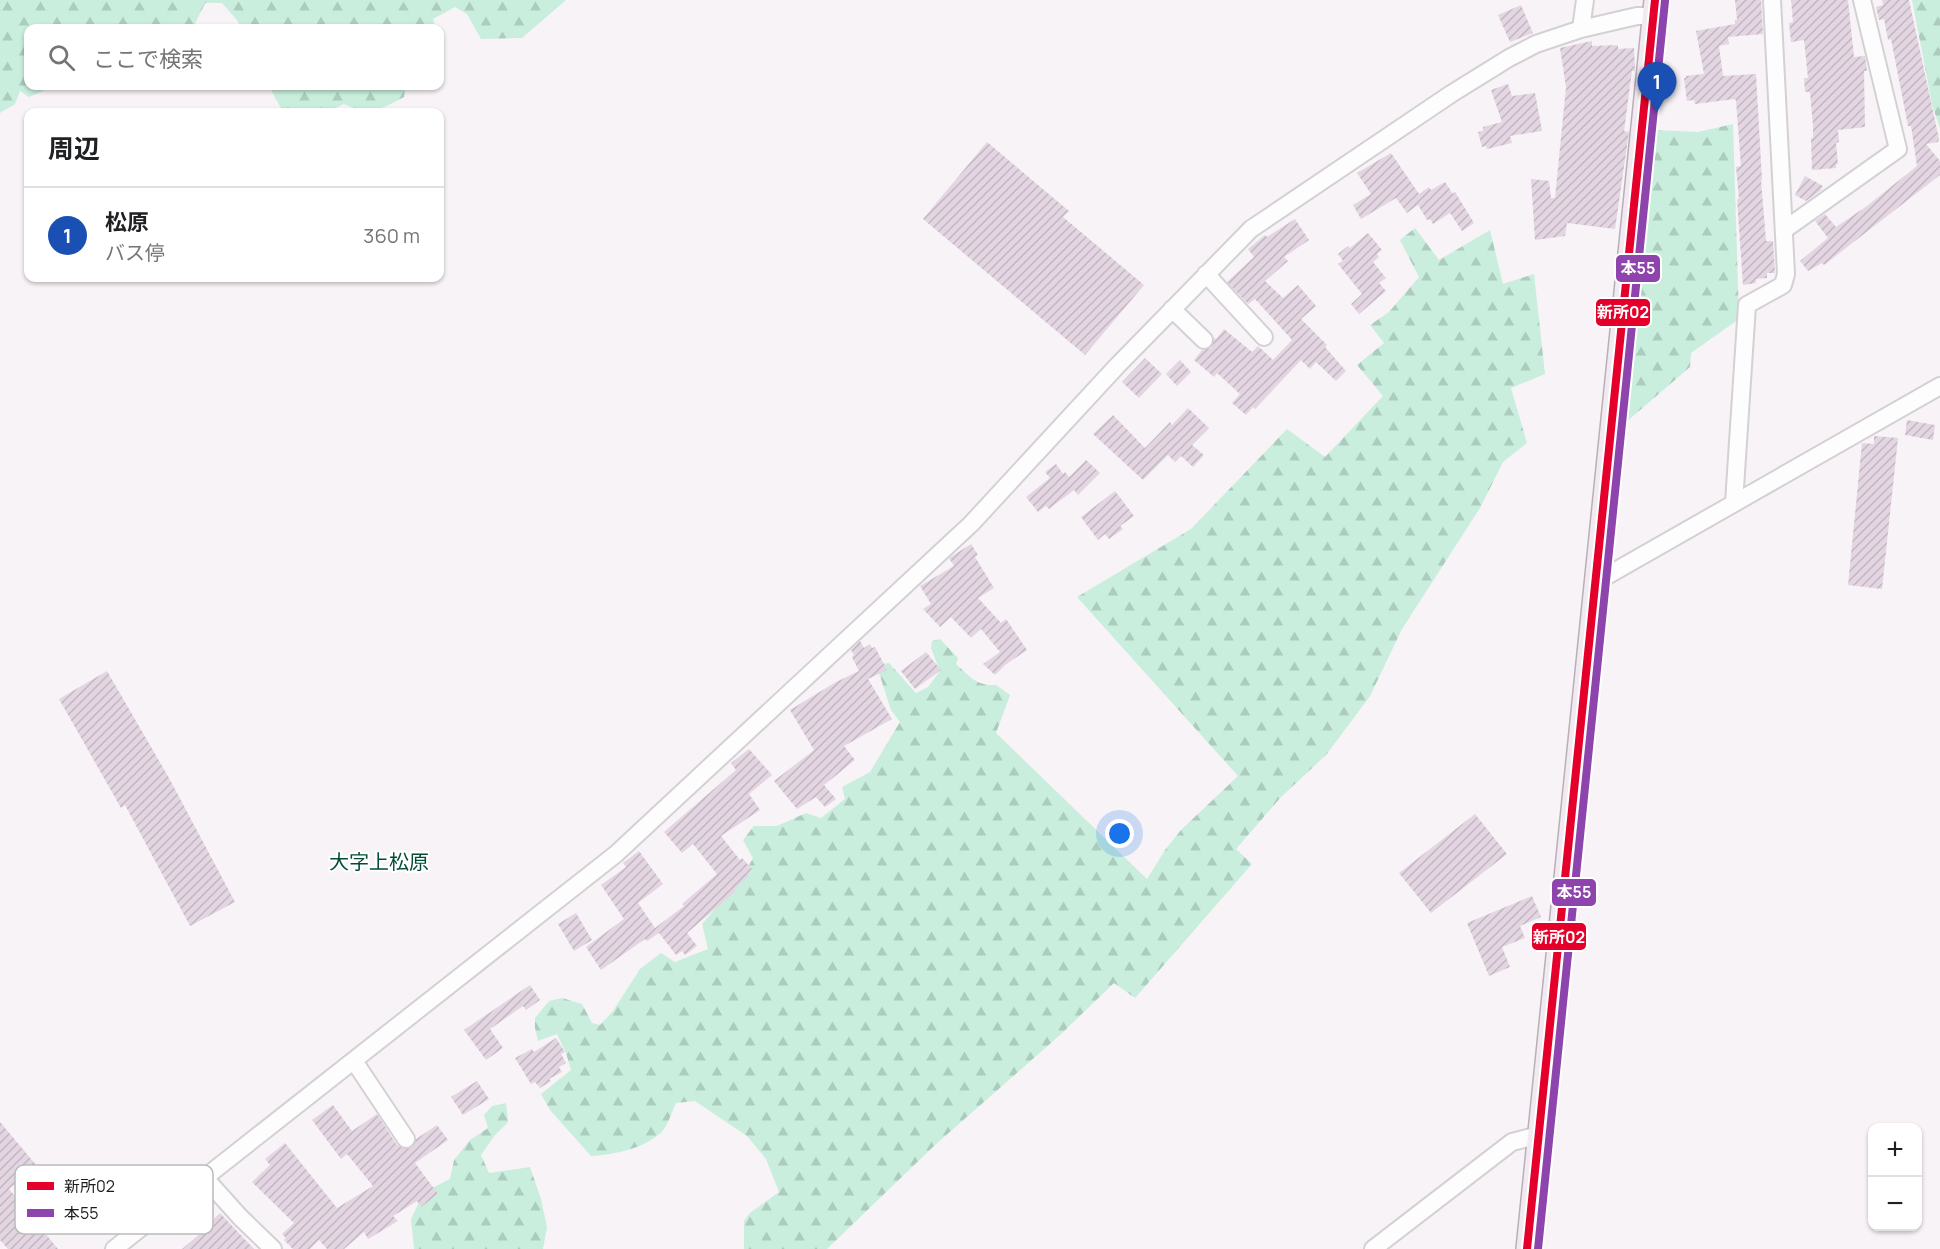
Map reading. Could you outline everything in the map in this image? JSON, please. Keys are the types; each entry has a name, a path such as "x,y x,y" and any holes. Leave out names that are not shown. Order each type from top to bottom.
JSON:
{"main road":[{"path":"1527,1249 1654,8"}],"street":[{"path":"1581,29 1585,0"},
{"path":"1734,503 1747,305 1783,285 1786,274 1772,0"},
{"path":"1785,230 1898,149 1862,0"},
{"path":"213,1172 616,854 971,524 1117,366 1251,229 1451,94 1509,58 1536,44 1581,29 1637,16 1654,8"},
{"path":"1206,274 1264,337"},
{"path":"1172,309 1204,340"},
{"path":"1596,582 1940,386"},
{"path":"354,1061 406,1139"},
{"path":"1373,1249 1512,1142 1539,1135"},
{"path":"213,1187 273,1249"},
{"path":"114,1249 133,1234"}],"green space":[{"path":"0,0 566,0 522,38 481,39 467,14 455,7 433,19 435,24 239,24 222,3 205,3 195,24 24,24 24,90 45,90 29,97 20,91 15,104 0,113"},
{"path":"1912,0 1940,0 1940,129 1932,104"},
{"path":"271,90 405,90 404,97 381,108 357,108 344,104 336,108 281,108"},
{"path":"1733,124 1739,319 1691,353 1690,367 1625,423 1655,130 1698,132"},
{"path":"1415,228 1439,260 1490,230 1503,284 1534,274 1545,374 1511,388 1527,443 1503,462 1480,508 1402,629 1370,696 1326,755 1281,797 1236,849 1252,864 1135,998 1114,983 1060,1035 935,1145 827,1249 744,1249 744,1221 750,1213 779,1192 766,1159 747,1136 695,1101 676,1103 664,1129 640,1146 620,1152 591,1156 550,1110 541,1094 571,1070 557,1034 538,1041 535,1018 549,1001 562,998 582,1004 592,1023 600,1025 613,1011 640,969 661,953 675,962 708,949 702,924 742,878 753,858 743,840 754,826 777,826 806,813 821,818 845,799 842,787 870,772 900,722 891,710 878,670 881,664 889,663 916,693 928,687 940,671 931,648 932,641 940,639 958,658 956,664 970,677 984,684 996,685 1010,695 996,733 1147,879 1181,830 1238,776 1077,597 1191,529 1287,429 1325,457 1383,396 1357,365 1384,343 1370,325 1389,312 1419,277 1400,240"},
{"path":"506,1103 508,1122 495,1135 481,1155 489,1173 530,1167 541,1199 547,1227 543,1249 414,1249 411,1219 424,1192 450,1179 454,1160 470,1140 488,1128 484,1115 492,1106"}],"building":[{"path":"1735,0 1761,0 1763,34 1728,37 1729,44 1719,46 1723,76 1756,74 1766,241 1773,241 1775,273 1767,273 1767,278 1756,279 1756,283 1743,285 1737,199 1739,199 1736,167 1741,166 1736,101 1735,99 1695,104 1694,100 1687,101 1684,78 1704,74 1696,31 1735,24 1737,20"},
{"path":"1791,0 1848,0 1854,57 1865,56 1867,71 1864,71 1865,127 1838,130 1836,168 1812,170 1813,126 1810,92 1805,92 1804,78 1808,78 1804,40 1791,42 1789,23 1793,22"},
{"path":"1882,0 1909,0 1939,139 1938,142 1926,144 1940,161 1940,175 1824,265 1822,263 1808,271 1800,261 1828,238 1815,221 1825,214 1836,227 1867,206 1917,166 1911,126 1908,126 1891,39 1888,40 1884,19 1879,20 1876,7 1883,5"},
{"path":"1521,5 1533,33 1510,42 1498,15"},
{"path":"1592,41 1592,46 1618,45 1618,49 1634,48 1635,71 1632,71 1624,131 1629,132 1615,229 1567,223 1565,236 1535,240 1531,179 1549,181 1551,198 1555,198 1566,87 1560,48"},
{"path":"1508,84 1512,96 1535,93 1542,131 1510,136 1512,143 1487,149 1486,146 1482,147 1478,132 1483,131 1483,127 1502,122 1491,90"},
{"path":"987,142 1069,211 1063,217 1144,285 1085,355 923,219"},
{"path":"1391,153 1419,194 1429,187 1431,190 1445,182 1453,194 1455,192 1474,223 1462,231 1450,213 1433,224 1430,219 1427,220 1418,205 1407,213 1396,198 1361,219 1353,205 1371,194 1357,173"},
{"path":"1805,176 1823,186 1806,201 1795,195"},
{"path":"1295,219 1309,240 1284,257 1288,261 1265,281 1283,298 1298,285 1316,306 1301,319 1327,345 1325,347 1346,371 1336,381 1316,362 1310,369 1301,360 1255,409 1253,407 1246,415 1232,403 1240,394 1217,373 1214,377 1194,360 1202,350 1211,348 1214,338 1216,339 1224,329 1252,352 1258,346 1273,360 1292,340 1255,299 1248,304 1227,282 1254,257 1248,249 1265,235 1267,237"},
{"path":"1368,233 1382,250 1373,262 1386,278 1379,283 1386,291 1359,314 1351,304 1362,294 1338,264 1343,261 1338,254 1348,246 1350,248"},
{"path":"1145,358 1162,374 1139,398 1122,382"},
{"path":"1180,360 1191,372 1177,386 1166,374"},
{"path":"1188,408 1209,428 1192,445 1204,455 1193,467 1181,456 1175,462 1168,455 1143,480 1093,434 1113,415 1145,448 1170,422 1172,425"},
{"path":"1907,420 1935,425 1933,440 1905,435"},
{"path":"1874,436 1898,438 1882,589 1848,585 1862,443 1874,444"},
{"path":"1086,460 1100,473 1078,495 1074,490 1049,509 1046,506 1038,512 1026,497 1050,478 1045,472 1056,464 1063,474 1065,472 1069,477"},
{"path":"1115,491 1134,516 1120,526 1123,529 1109,539 1105,534 1098,540 1081,517"},
{"path":"971,544 978,555 975,557 994,588 978,598 1001,623 1006,619 1027,650 995,675 983,664 1000,652 981,629 971,638 951,617 940,627 923,609 931,604 920,586 954,566 949,558"},
{"path":"860,641 864,648 870,644 872,648 875,647 887,670 868,679 892,719 844,746 855,760 824,785 836,799 825,807 816,797 797,809 774,781 814,750 790,710 859,671 851,650"},
{"path":"926,652 941,670 915,689 901,671"},
{"path":"107,671 169,778 235,902 190,926 125,805 121,808 59,699"},
{"path":"749,749 772,775 749,794 760,810 721,836 740,860 742,858 752,869 747,874 749,876 734,889 736,891 687,933 697,946 685,955 682,951 676,955 659,933 647,941 645,939 601,970 586,947 624,919 601,885 626,867 623,863 639,851 663,884 638,903 655,928 684,906 682,904 717,874 693,844 682,853 664,832 736,770 731,763"},
{"path":"1475,814 1507,854 1431,913 1399,873"},
{"path":"1532,896 1541,917 1520,926 1525,938 1502,947 1510,967 1489,976 1467,923"},
{"path":"576,913 592,940 574,951 558,924"},
{"path":"530,985 540,1000 526,1010 523,1006 490,1029 503,1048 486,1060 464,1030"},
{"path":"556,1038 565,1052 561,1054 566,1063 559,1067 562,1072 549,1079 551,1081 540,1088 535,1082 531,1084 515,1058 532,1049 534,1052"},
{"path":"477,1081 489,1099 463,1115 451,1097"},
{"path":"333,1105 352,1131 377,1114 397,1145 406,1149 412,1147 416,1139 437,1125 448,1140 415,1163 438,1194 421,1207 417,1201 393,1216 398,1221 368,1239 364,1232 344,1249 327,1249 319,1240 310,1249 293,1249 284,1240 286,1238 282,1234 294,1223 252,1182 270,1165 265,1159 285,1143 337,1208 373,1186 347,1154 341,1159 312,1120"},
{"path":"0,1122 36,1165 15,1165 15,1184 9,1189 15,1196 15,1234 46,1234 58,1249 8,1249 0,1240"},
{"path":"220,1213 254,1249 182,1249 200,1234 213,1234 213,1220"}],"transit line":[{"name":"新所02","path":"1527,1249 1655,0"},
{"name":"本55","path":"1538,1249 1665,1"}],"place":[{"name":"松原","path":"1657,112"}],"district":[{"name":"大字上松原","path":"379,862"}]}
